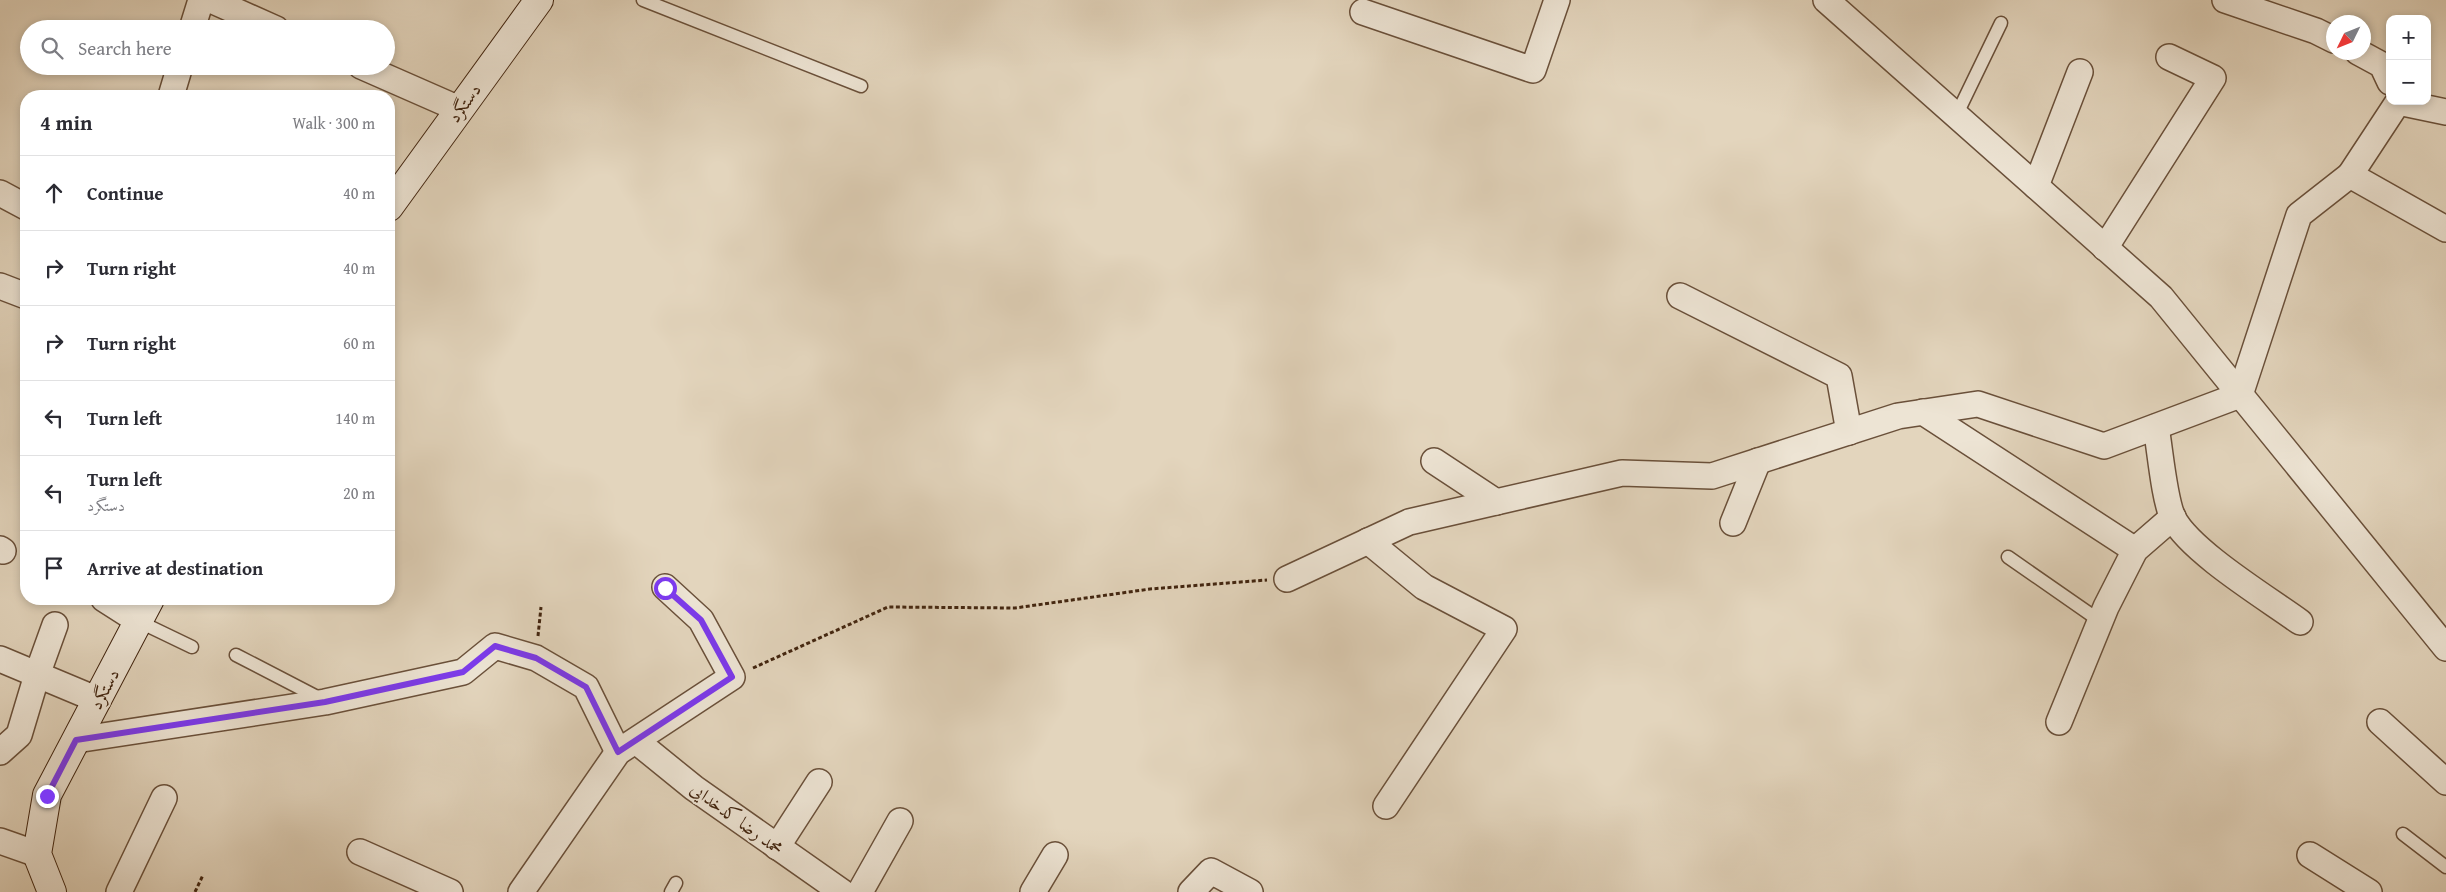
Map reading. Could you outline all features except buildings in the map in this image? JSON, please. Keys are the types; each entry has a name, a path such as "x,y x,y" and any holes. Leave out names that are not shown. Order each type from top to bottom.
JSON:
{"main road":[{"name":"دستگرد","path":"395,199 539,0"},
{"name":"دستگرد","path":"37,854 47,796 145,610"},
{"path":"37,854 52,892"}],"street":[{"path":"195,20 201,0"},
{"path":"211,0 256,20"},
{"path":"1363,12 1532,70 1557,0"},
{"path":"1826,0 2160,297 2446,648"},
{"path":"2225,0 2326,36"},
{"path":"2105,248 2213,78 2169,57"},
{"path":"2371,59 2382,65 2386,74"},
{"path":"2036,186 2080,72"},
{"path":"172,90 177,75"},
{"path":"381,75 459,110"},
{"path":"2240,395 2300,215 2350,175 2389,105"},
{"path":"2425,105 2446,112"},
{"path":"2350,175 2446,229"},
{"path":"0,194 20,204"},
{"path":"0,286 20,294"},
{"path":"1680,296 1839,376 1849,432"},
{"path":"1287,579 1408,522 1622,474 1712,476 1898,416 1978,404 2104,446 2240,395"},
{"path":"1923,412 2136,550"},
{"path":"2156,427 2173,517 2195,546 2300,622"},
{"path":"1434,461 1496,502"},
{"path":"1732,523 1758,461"},
{"path":"2059,722 2100,621 2136,550 2173,517"},
{"path":"1368,541 1424,587 1504,630 1386,806"},
{"path":"521,892 627,746 732,677 701,620 665,588"},
{"path":"126,605 145,610"},
{"path":"0,752 19,735 36,676 56,625"},
{"path":"76,740 325,702 463,672 495,646 536,658 586,687 627,746"},
{"path":"0,659 36,676 98,700"},
{"path":"2380,722 2446,782"},
{"name":"محمد رضا کدخدایی","path":"627,746 694,788 842,892"},
{"path":"777,846 819,782"},
{"path":"119,892 164,798"},
{"path":"860,892 900,821"},
{"path":"0,841 37,854"},
{"path":"360,852 450,892"},
{"path":"1032,892 1055,854"},
{"path":"2310,855 2369,892"},
{"path":"1191,892 1211,871 1250,892"}],"lane":[{"path":"643,0 861,86"},
{"path":"1956,116 2001,23"},
{"path":"2008,557 2100,621"},
{"path":"145,610 192,647"},
{"path":"236,655 325,702"},
{"path":"2403,834 2446,867"}],"path":[{"path":"732,677 888,607 1015,608 1150,589 1287,579"},
{"path":"536,658 541,607"},
{"path":"195,892 203,875"}],"route":[{"path":"47,796 76,740 325,702 463,672 495,646 536,658 586,687 618,752 732,677 701,620 665,588"}]}
